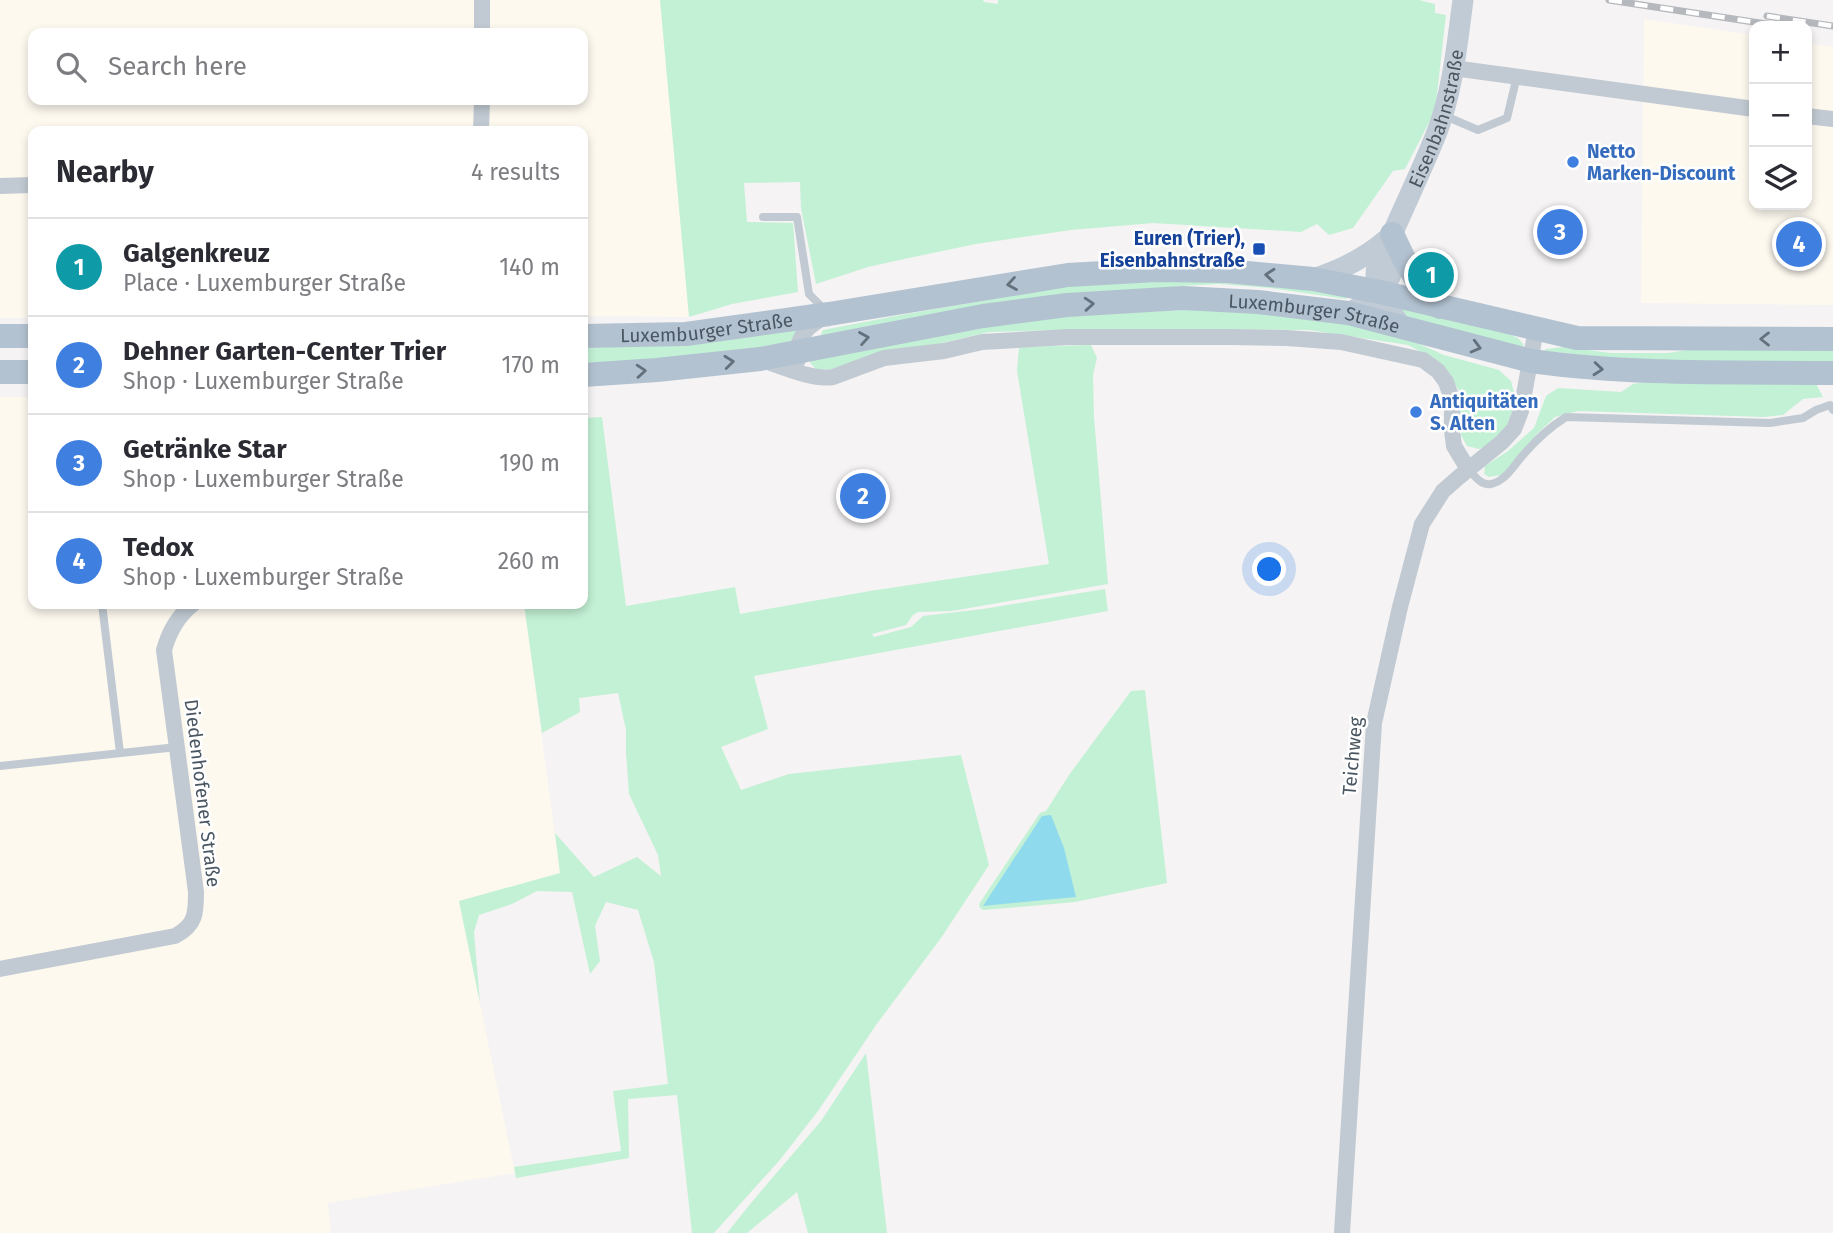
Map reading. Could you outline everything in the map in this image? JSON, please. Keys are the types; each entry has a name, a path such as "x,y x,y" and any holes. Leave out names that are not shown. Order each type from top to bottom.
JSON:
{"main road":[{"path":"1392,234 1416,279 1440,307"},
{"name":"Luxemburger Straße","path":"588,336 686,334 1068,275 1156,270 1226,271 1313,279 1577,338 1833,339"},
{"name":"Luxemburger Straße","path":"588,374 657,370 760,359 983,316 1067,305 1183,298 1258,302 1348,313 1531,361 1618,370 1833,373"},
{"path":"0,336 28,336"},
{"path":"0,372 28,372"}],"street":[{"path":"482,0 482,28"},
{"name":"Eisenbahnstraße","path":"1380,292 1389,280 1394,263 1392,234 1437,131 1448,95 1463,0"},
{"path":"1453,68 1749,108"},
{"path":"481,126 482,105"},
{"path":"1812,117 1833,119"},
{"path":"0,186 28,185"},
{"path":"1313,279 1356,262 1392,234"},
{"path":"1348,313 1380,292 1402,327"},
{"name":"Luxemburger Straße","path":"807,374 797,358 804,331 829,314"},
{"name":"Teichweg","path":"1342,1233 1374,723 1422,524 1443,491 1514,429 1521,411 1536,329"},
{"name":"Luxemburger Straße","path":"760,359 825,378 884,358 944,351 982,342 1068,337 1276,338 1341,342 1423,359 1438,371 1446,382 1452,399 1454,446 1468,469"},
{"name":"Diedenhofener Straße","path":"0,969 175,936 191,924 196,906 196,892 164,650 168,634 189,609"}],"lane":[{"path":"1442,114 1478,130 1507,118 1517,76"},
{"path":"763,217 797,217 809,294 829,314"},
{"path":"1468,469 1482,482 1492,484 1512,470 1552,426 1566,417 1770,423 1803,418 1816,410 1832,406"},
{"path":"103,609 120,753"},
{"path":"0,766 177,747"}],"shaded area":[{"path":"0,0 660,0 689,317 588,316 588,126 28,126 28,318 0,318"},
{"path":"1644,19 1749,34 1749,210 1812,210 1812,44 1833,47 1833,305 1641,303"},
{"path":"0,397 28,397 28,609 525,609 560,873 459,902 515,1173 328,1203 331,1233 0,1233"}],"green space":[{"path":"660,0 983,0 998,4 998,0 1419,0 1435,4 1435,13 1446,15 1435,111 1405,169 1393,171 1353,228 1329,235 1317,224 1301,232 1153,223 1071,230 976,244 904,259 868,267 816,284 801,208 800,182 744,183 747,222 793,223 798,292 732,304 689,317"},
{"path":"1127,276 1347,292 1346,299 1219,284 1180,286 823,336 821,334 823,330 906,314"},
{"path":"1400,305 1507,333 1518,338 1524,345 1521,349 1460,334 1399,313"},
{"path":"1228,308 1357,326 1404,337 1444,355 1499,370 1511,381 1515,396 1505,430 1489,447 1479,449 1467,446 1461,435 1459,391 1449,373 1436,360 1408,345 1309,330 1097,329 989,332 831,369 817,370 809,358 1017,318"},
{"path":"803,325 790,342 677,360 588,363 588,344"},
{"path":"1091,345 1097,358 1093,375 1094,417 1108,584 952,611 918,612 906,625 872,634 874,637 911,627 923,616 1105,589 1108,611 754,676 768,729 721,747 741,790 789,774 961,755 989,865 941,938 876,1025 818,1111 779,1161 714,1233 692,1233 677,1095 628,1099 629,1158 516,1178 514,1167 621,1151 613,1091 668,1084 654,962 638,910 606,902 595,926 600,961 590,974 572,892 537,891 512,904 479,915 474,932 480,1003 459,901 560,873 555,833 594,877 637,857 661,876 658,855 629,794 626,730 618,693 579,698 580,712 542,733 525,609 588,609 588,418 602,417 626,606 735,587 740,614 1049,564 1017,371 1019,347"},
{"path":"1564,347 1611,353 1668,353 1705,347 1833,348 1833,364 1655,362 1544,351"},
{"path":"1671,378 1814,380 1823,397 1803,399 1783,415 1764,417 1578,411 1555,417 1502,475 1489,477 1484,474 1485,466 1508,451 1534,428 1546,396 1558,388 1621,392 1633,384"},
{"path":"1145,690 1167,883 1075,902 983,910 980,908 979,904 1040,813 1046,811 1131,691"},
{"path":"866,1053 887,1233 808,1233 797,1192 747,1233 727,1233 821,1121"}],"water":[{"path":"1051,815 1064,848 1076,897 983,906 1042,816"}],"railway":[{"path":"1609,0 1749,21"},
{"path":"1767,16 1833,26"}],"place":[{"name":"Netto Marken-Discount","path":"1573,162"},
{"name":"Getränke Star","path":"1560,232"},
{"name":"Tedox","path":"1799,244"},
{"name":"Euren (Trier), Eisenbahnstraße","path":"1259,249"},
{"name":"Galgenkreuz","path":"1431,275"},
{"name":"Antiquitäten S. Alten","path":"1416,412"},
{"name":"Dehner Garten-Center Trier","path":"863,496"}]}
